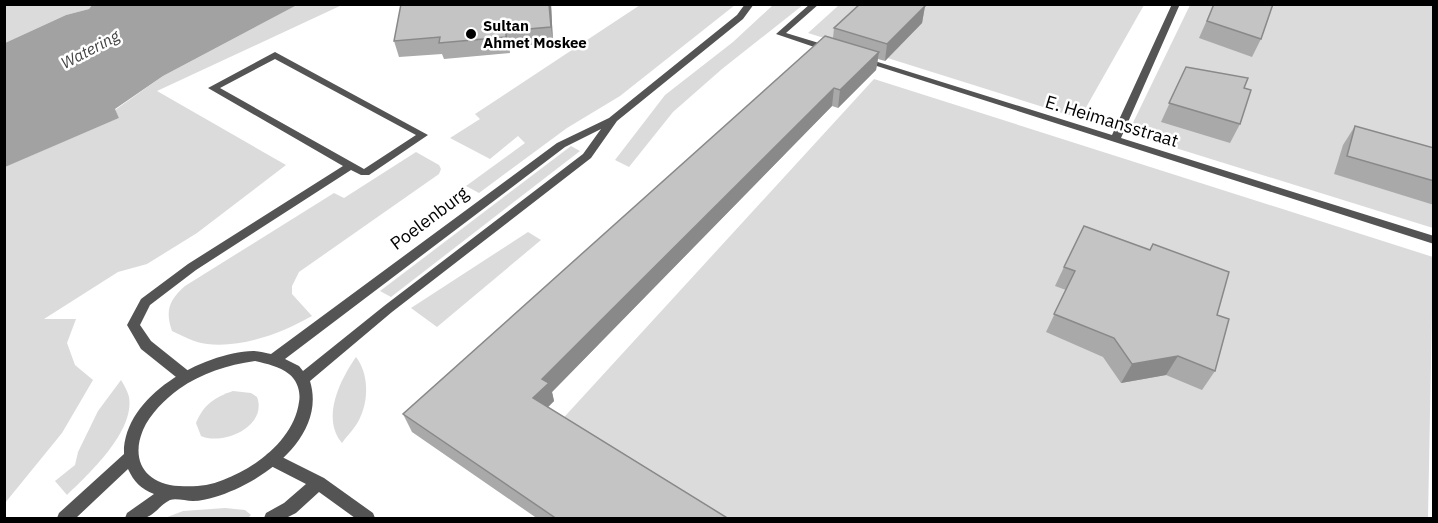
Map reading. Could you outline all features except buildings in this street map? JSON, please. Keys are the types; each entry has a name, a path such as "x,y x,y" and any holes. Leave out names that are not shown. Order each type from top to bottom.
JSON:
{"street":[{"name":"Poelenburg","path":"275,359 561,145 612,120 740,17 750,4"},
{"path":"815,4 780,33 837,52"},
{"path":"1115,139 1176,4"},
{"path":"275,55 423,135 365,173 351,166 213,88 275,55"},
{"name":"E. Heimansstraat","path":"848,55 1434,240"},
{"name":"Poelenburg","path":"303,379 388,309 587,156 612,120"},
{"path":"186,377 146,345 133,325 145,302 192,267 351,166"},
{"path":"255,357 275,359 291,366 303,379 307,392 306,408 300,425 272,459 249,475 223,487 196,494 168,493 151,488 138,476 130,458 133,436 144,415 162,394 186,377 208,366 232,359 255,357"},
{"path":"65,519 130,458"},
{"path":"272,459 319,483 367,519"},
{"path":"272,519 290,508 319,483"},
{"path":"133,519 168,493"}],"shaded area":[{"path":"4,5 93,5 89,9 66,15 5,43"},
{"path":"297,5 342,5 157,91 286,165 197,233 147,264 118,272 44,319 76,319 67,343 75,365 93,380 62,433 5,503 4,167 119,118 115,110 163,76"},
{"path":"640,5 735,5 620,96 567,128 479,193 466,186 525,143 518,136 490,159 450,138 480,119 475,114"},
{"path":"773,5 803,5 722,69 673,112 629,167 615,160 665,95 733,42"},
{"path":"839,5 1144,5 1084,111 1075,117 808,33"},
{"path":"1190,5 1433,5 1433,228 1137,136 1129,131"},
{"path":"874,79 1433,257 1428,518 701,518 556,426"},
{"path":"571,146 580,151 391,297 380,291"},
{"path":"416,152 439,165 441,169 439,174 299,272 292,286 292,294 312,316 262,338 234,344 203,343 172,331 169,318 170,306 175,296 185,286 334,193 344,198"},
{"path":"528,232 541,240 437,327 411,308"},
{"path":"356,357 365,379 365,405 357,423 342,443 336,433 333,411 339,388"},
{"path":"121,380 129,397 129,410 125,424 98,464 67,495 55,481 75,465 78,452 98,411"},
{"path":"233,391 251,393 257,397 259,407 256,417 250,425 231,436 210,438 201,436 196,423 202,411 215,399"},
{"path":"225,508 245,510 251,515 248,518 165,518 183,511"}],"water":[{"name":"Watering","path":"93,4 297,5 163,76 115,109 119,118 5,167 5,43 66,15 89,9"}],"place":[{"name":"Sultan Ahmet Moskee","path":"471,34"}]}
